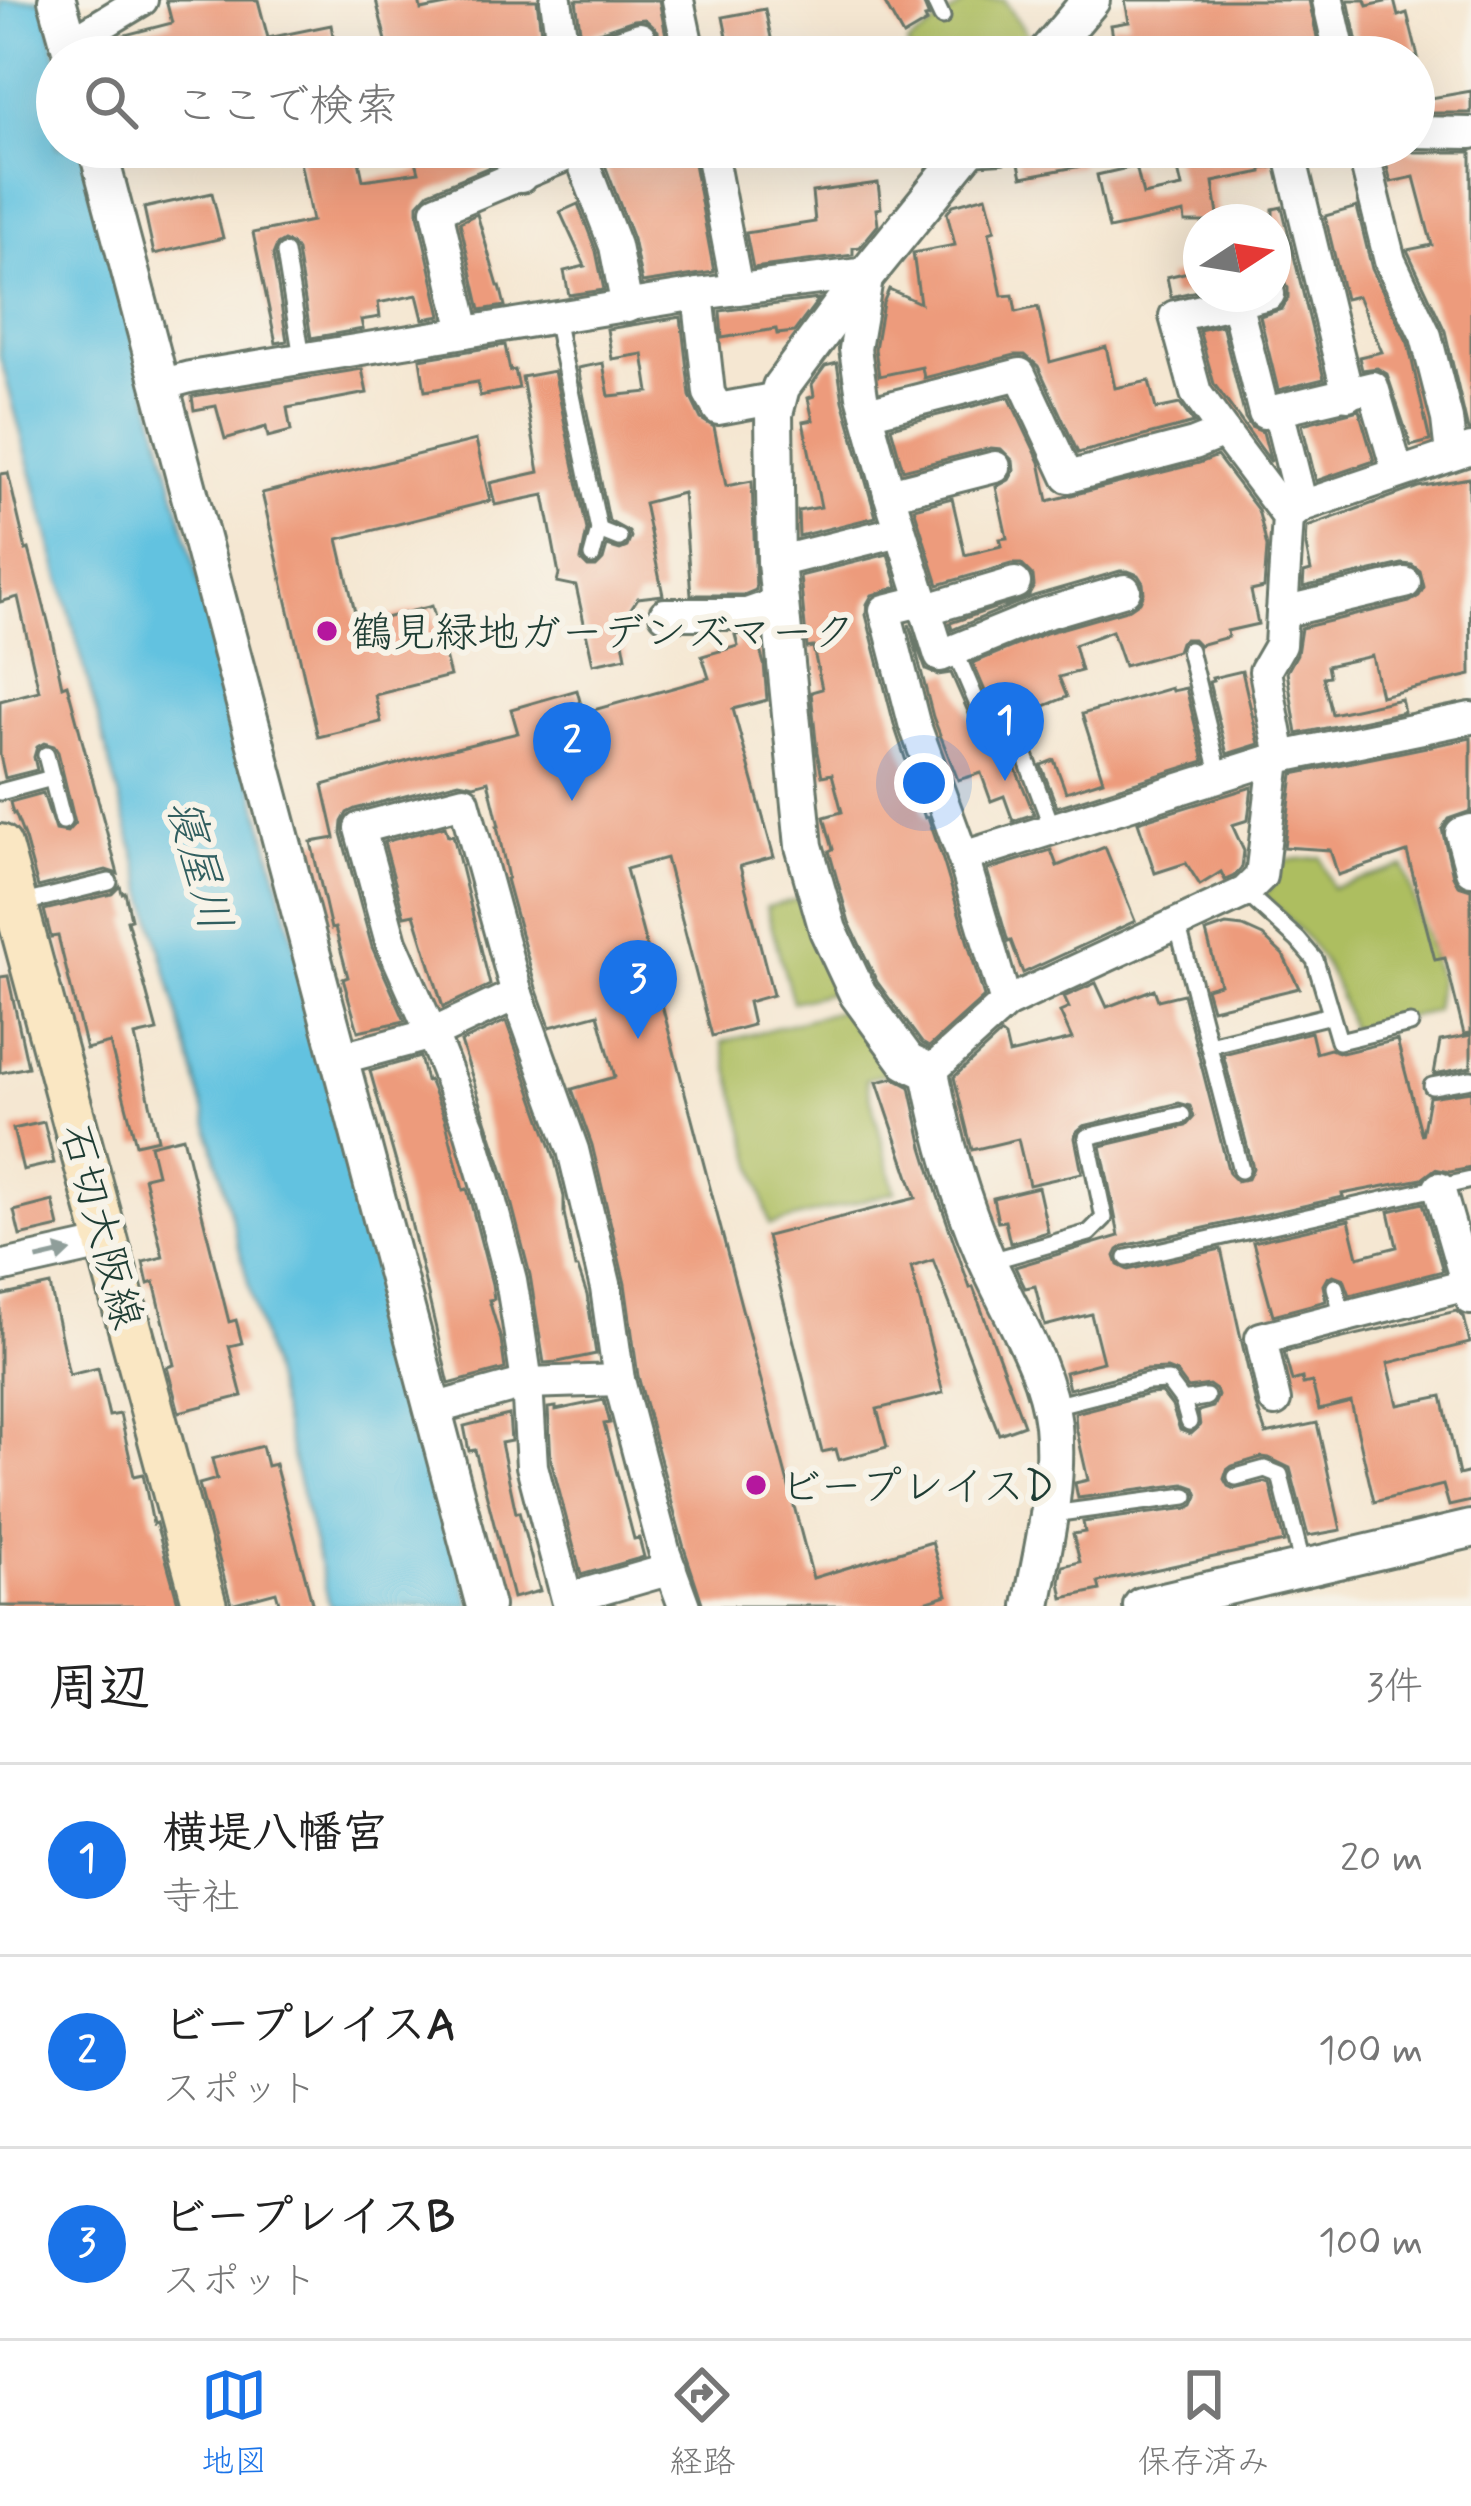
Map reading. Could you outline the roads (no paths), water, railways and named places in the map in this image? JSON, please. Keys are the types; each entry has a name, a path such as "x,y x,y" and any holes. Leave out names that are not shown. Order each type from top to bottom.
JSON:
{"main road":[{"name":"石切大阪線","path":"0,846 16,905 17,954 107,1243 205,1606"}],"street":[{"path":"58,0 67,36"},
{"path":"91,36 142,0"},
{"path":"556,0 561,36"},
{"path":"678,0 686,36"},
{"path":"1061,36 1091,0"},
{"path":"1328,0 1336,36"},
{"path":"1435,132 1471,133"},
{"path":"103,168 485,1606"},
{"path":"465,332 437,210 506,168"},
{"path":"590,168 615,246 627,307"},
{"path":"714,168 737,289"},
{"path":"962,168 868,273 781,387 774,414 776,562 804,846 829,930 858,994 907,1061 929,1072 970,1222 1037,1366 1049,1407 1054,1461 1032,1606"},
{"path":"1293,168 1348,394"},
{"path":"1295,512 1461,451 1447,419 1426,336 1390,261 1367,168"},
{"path":"160,385 190,376 555,317 868,273"},
{"path":"868,273 855,349 867,413 940,656 1040,615 1125,590"},
{"path":"1291,288 1320,281"},
{"path":"698,295 709,393 718,409 778,398"},
{"path":"1192,312 1175,316 1196,393 1295,512"},
{"path":"1239,312 1264,413 1372,387 1397,473"},
{"path":"867,413 1020,374 1068,477 1224,432"},
{"path":"929,1072 1006,1003 1245,892 1261,876 1278,759 1265,671 1280,645 1295,512 1278,410"},
{"path":"889,494 995,466"},
{"path":"776,562 900,531"},
{"path":"1006,1003 963,857 914,723 885,610 923,606 1015,583"},
{"path":"1282,612 1405,583"},
{"path":"665,614 747,614 781,602"},
{"path":"963,857 1278,759 1471,718"},
{"path":"671,1569 567,1599 532,1466 527,1383 512,1280 488,1187 432,1034 391,942 360,828 464,801 517,994 573,1150 606,1288 619,1380 684,1606"},
{"path":"1471,830 1461,833 1471,870"},
{"path":"338,1059 432,1034 517,994"},
{"path":"1275,1401 1261,1339 1339,1302 1467,1278 1439,1187"},
{"path":"0,1267 107,1243"},
{"path":"433,1409 527,1383 619,1380"},
{"path":"1142,1606 1471,1529"}],"lane":[{"path":"934,0 942,17"},
{"path":"285,253 302,358"},
{"path":"555,317 599,530 592,556"},
{"path":"599,530 620,538"},
{"path":"1190,650 1220,777"},
{"path":"955,651 990,733 1006,746 1020,742 1053,830"},
{"path":"46,755 63,821"},
{"path":"0,792 52,778"},
{"path":"16,905 109,882"},
{"path":"1245,892 1315,960 1339,1041 1410,1024"},
{"path":"1177,923 1241,1170"},
{"path":"1208,1045 1331,1015"},
{"path":"1432,1085 1471,1079"},
{"path":"987,1262 1089,1233 1104,1218 1087,1137 1182,1115"},
{"path":"1127,1258 1471,1180"},
{"path":"1049,1407 1168,1381 1183,1401 1189,1422"},
{"path":"1183,1401 1206,1397"},
{"path":"1236,1477 1265,1469 1280,1475 1304,1569"},
{"path":"1049,1514 1186,1496"}],"water":[{"name":"寝屋川","path":"0,0 44,0 52,36 36,36 36,168 89,168 471,1606 330,1606 206,1117 0,356"}],"place":[{"name":"鶴見緑地ガーデンズマーク","path":"327,631"},
{"name":"横堤八幡宮","path":"1005,781"},
{"name":"ビープレイスA","path":"572,801"},
{"name":"ビープレイスB","path":"638,1039"},
{"name":"ビープレイスD","path":"756,1485"}]}
